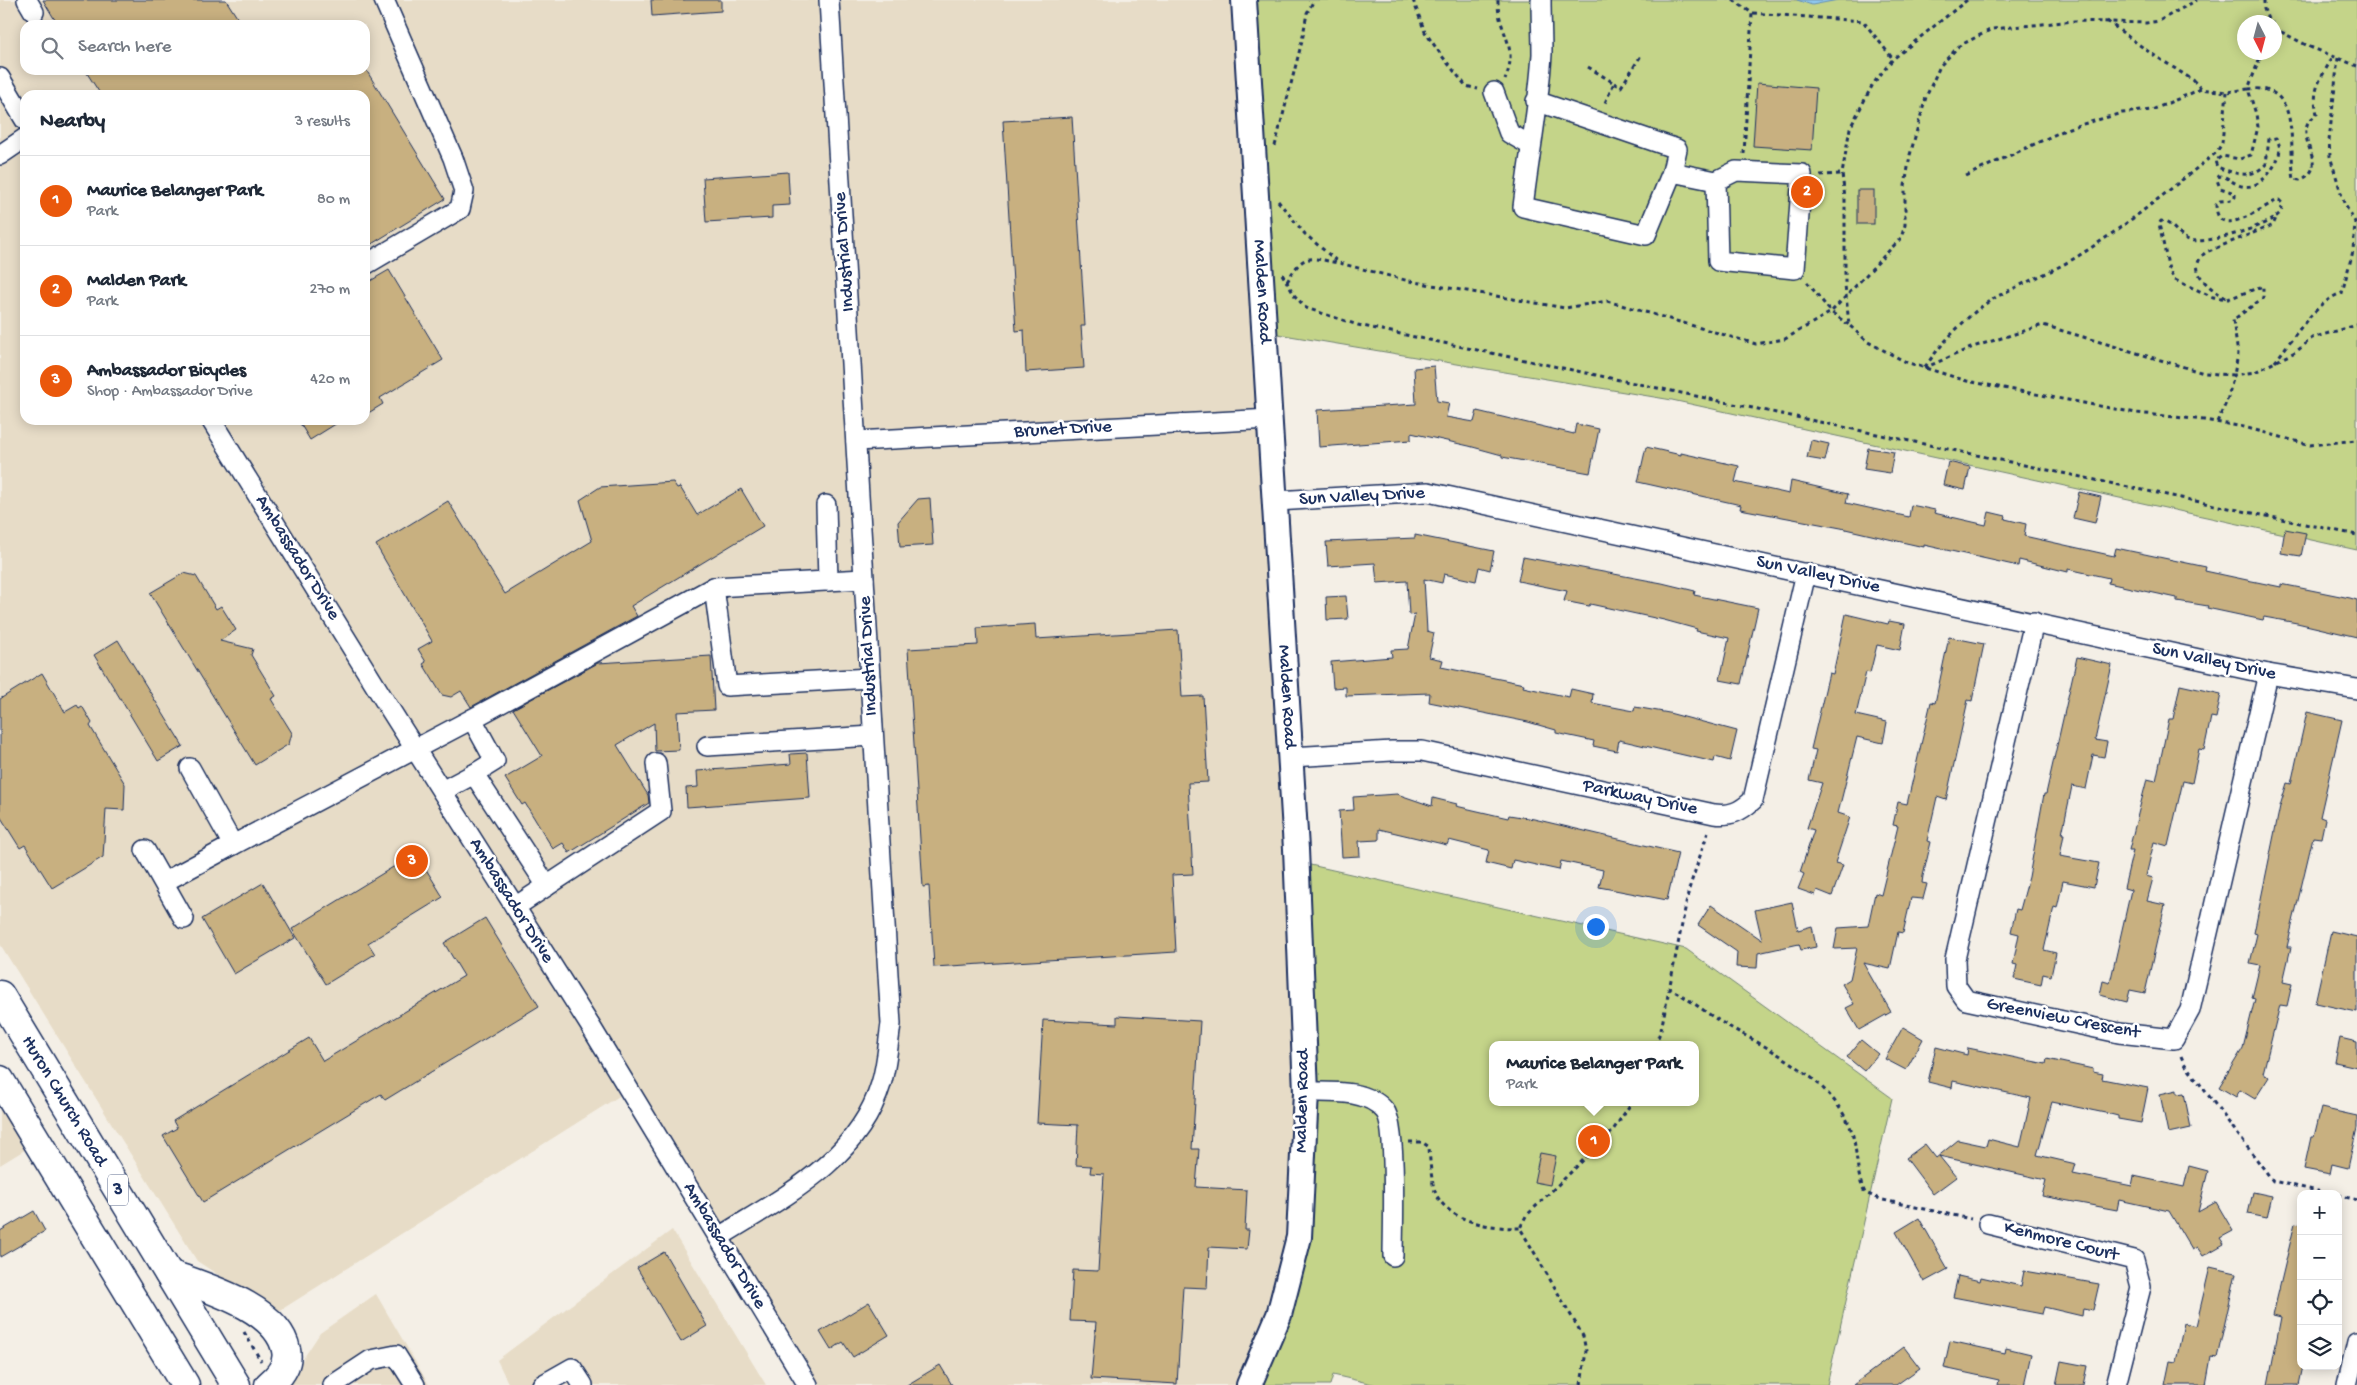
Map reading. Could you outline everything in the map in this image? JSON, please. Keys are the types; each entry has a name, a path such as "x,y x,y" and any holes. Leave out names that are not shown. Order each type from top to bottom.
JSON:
{"highway":[{"name":"Huron Church Road","path":"0,995 236,1385"},
{"name":"3","path":"0,1080 185,1385"},
{"path":"169,1274 231,1298 264,1316 284,1340 288,1359 278,1378 266,1375"}],"main road":[{"name":"Malden Road","path":"1244,0 1291,756 1306,1092 1299,1237 1279,1315 1249,1385"}],"street":[{"path":"370,262 460,209 464,191 453,158 384,0"},
{"name":"Industrial Drive","path":"719,1237 814,1177 846,1146 866,1117 881,1084 891,1024 829,0"},
{"path":"1536,101 1677,149 1672,172 1646,235 1523,208 1530,145 1542,54 1541,0"},
{"path":"0,78 20,112"},
{"path":"1494,92 1510,133 1530,145"},
{"path":"0,155 20,141"},
{"path":"1672,172 1716,181 1736,171 1802,174 1795,269 1718,261 1716,181"},
{"name":"Brunet Drive","path":"856,441 1271,419"},
{"name":"Ambassador Drive","path":"214,425 414,749 591,1027 719,1237 803,1383"},
{"name":"Sun Valley Drive","path":"1276,501 1428,492 1806,572 2268,674 2357,689"},
{"path":"826,505 828,581"},
{"name":"Parkway Drive","path":"1291,756 1392,751 1422,752 1714,814 1726,815 1741,812 1753,800 1806,572"},
{"path":"164,882 472,719 714,587 864,579"},
{"path":"714,587 727,686 870,678"},
{"name":"Greenview Crescent","path":"2034,622 1955,959 1956,986 1966,1000 2119,1033 2174,1039"},
{"path":"2174,1039 2190,1010 2268,674"},
{"path":"442,791 495,761 472,719"},
{"path":"707,746 873,736"},
{"path":"515,907 661,811 656,764"},
{"path":"190,768 233,845"},
{"path":"474,774 547,886"},
{"path":"146,850 184,919"},
{"path":"1306,1092 1346,1091 1371,1101 1385,1111 1390,1122 1393,1256"},
{"name":"Kenmore Court","path":"1988,1224 2134,1260 2141,1287 2116,1385"},
{"path":"2347,1385 2357,1342"},
{"path":"333,1385 372,1360 396,1355 415,1385"},
{"path":"542,1385 572,1368 583,1385"}],"path":[{"path":"1274,151 1302,41 1306,13 1314,0"},
{"path":"1413,0 1425,32 1466,86 1494,92 1504,84 1511,67 1511,49 1498,13 1498,0"},
{"path":"1733,0 1752,13 1863,21 1893,59"},
{"path":"1849,325 1846,298 1845,198 1842,174 1850,128 1873,84 1893,59 1967,0"},
{"path":"1287,282 1297,264 1311,257 1409,280 1565,308 1607,302 1756,344 1785,340 1832,312 1901,238 1905,225 1905,186 1910,155 1926,96 1940,66 1959,46 1992,29 2074,21 2146,23 2159,21 2196,0"},
{"path":"2264,0 2266,15"},
{"path":"1743,171 1752,13"},
{"path":"2106,21 2149,52 2193,80 2201,90"},
{"path":"2282,32 2357,66"},
{"path":"1588,67 1621,87 1642,54"},
{"path":"1966,176 2069,128 2122,113 2152,110 2201,90 2227,92 2262,89 2274,94 2286,107 2294,144 2294,179 2300,180 2309,176 2313,168 2306,132 2307,123 2317,114 2314,99 2317,83 2333,56"},
{"path":"2275,362 2320,307 2330,297 2342,293 2352,251 2355,222 2344,202 2330,156 2329,141 2338,58"},
{"path":"2228,299 2207,285 2200,276 2198,266 2200,257 2206,252 2273,225 2282,210 2282,203 2279,200 2248,218 2225,221 2216,212 2216,205 2220,200 2233,200 2235,197 2235,193 2220,188 2217,180 2219,176 2225,176 2243,186 2252,186 2260,183 2271,172 2280,156 2279,143 2272,137 2267,143 2269,154 2266,164 2254,174 2235,173 2216,165 2218,157 2240,159 2251,155 2258,126 2248,89 2259,60"},
{"path":"1596,122 1614,83"},
{"path":"1924,368 1938,347 1996,297 2058,268 2083,253 2147,208 2217,152 2222,143 2227,92"},
{"path":"1275,205 1275,197 1305,234 1339,263"},
{"path":"2217,422 2227,401 2238,354 2233,320 2263,298 2263,286 2228,299 2213,297 2175,280 2169,270 2164,242 2158,229 2161,220 2171,223 2186,238 2198,241 2248,229 2278,215"},
{"path":"1795,269 1832,312 1868,342 1906,362 1924,368 1967,381 2051,398 2136,413 2244,427 2310,445 2357,440"},
{"path":"1281,271 1306,308 1358,324 2357,535"},
{"path":"1924,368 1974,347 2043,326 2204,373 2234,375 2255,372 2297,351 2312,338 2357,324"},
{"path":"1657,1041 1661,1030 1689,890 1714,814"},
{"path":"1668,988 1722,1023 1778,1053 1828,1094 1848,1121 1865,1192 1883,1200 1961,1216 1988,1224"},
{"path":"2174,1039 2184,1063 2273,1181 2313,1190"},
{"path":"1520,1228 1526,1216 1611,1133 1629,1106"},
{"path":"1391,1142 1422,1142 1429,1147 1436,1192 1442,1203 1452,1211 1480,1225 1520,1228"},
{"path":"2342,1196 2357,1200"},
{"path":"1520,1228 1583,1336 1586,1352 1581,1385"},
{"path":"243,1331 266,1375"}],"shaded area":[{"path":"0,0 1246,0 1309,1185 1245,1385 808,1385 621,1095 276,1313 197,1261 0,944"},
{"path":"0,1095 31,1146 0,1165"},
{"path":"672,1230 766,1385 509,1385 497,1360"},
{"path":"376,1294 429,1385 286,1385 320,1333"}],"green space":[{"path":"1246,0 2357,0 2357,550 1672,400 1266,332"},
{"path":"1297,862 1686,949 1892,1098 1827,1385 1377,1385 1333,1375 1330,1385 1245,1385 1293,1265"}],"water":[{"path":"1797,0 1838,0 1812,5"}],"building":[{"path":"43,0 226,0 239,20 55,20"},
{"path":"651,0 721,0 721,11 652,16"},
{"path":"88,75 369,75 445,199 370,245 370,90 98,90"},
{"path":"1757,83 1816,88 1812,150 1753,146"},
{"path":"1072,117 1085,326 1081,326 1084,368 1026,372 1024,330 1016,331 1003,121"},
{"path":"788,172 790,205 772,206 772,218 706,222 703,178"},
{"path":"1857,190 1874,190 1874,224 1857,224"},
{"path":"389,270 443,360 380,398 383,404 370,412 370,281"},
{"path":"1434,366 1437,401 1449,403 1446,417 1474,422 1477,411 1574,434 1576,424 1599,429 1590,473 1502,457 1502,455 1469,446 1411,433 1411,440 1319,447 1317,410 1416,404 1414,368"},
{"path":"301,425 334,425 310,440"},
{"path":"1811,440 1829,444 1825,461 1807,458"},
{"path":"1646,447 1739,466 1735,482 1789,494 1791,481 1848,494 1846,503 1909,517 1911,505 1935,510 1934,513 1986,525 1989,512 2006,516 2005,519 2026,524 2024,536 2114,556 2116,548 2206,567 2205,571 2247,580 2281,587 2281,584 2350,598 2357,600 2357,637 2297,623 2264,617 2263,620 2207,608 2208,606 2177,601 2177,598 2108,583 2109,578 2068,569 2068,572 2019,560 2018,566 1924,545 1924,547 1841,528 1740,509 1741,505 1638,482"},
{"path":"1868,448 1894,452 1890,473 1864,469"},
{"path":"1948,462 1970,467 1965,490 1943,485"},
{"path":"673,482 677,488 680,487 697,515 741,489 763,526 631,606 637,616 471,707 461,691 451,697 442,695 423,664 426,662 418,649 432,641 376,545 448,501 505,594 592,541 580,500 600,487"},
{"path":"2079,492 2101,497 2095,523 2073,518"},
{"path":"930,498 933,545 900,547 898,522 918,499"},
{"path":"2285,529 2306,533 2301,556 2281,553"},
{"path":"1415,535 1494,551 1490,570 1479,567 1476,581 1444,574 1442,583 1424,579 1427,631 1434,633 1429,657 1443,660 1441,667 1524,684 1523,687 1569,697 1571,689 1593,694 1592,703 1634,711 1635,707 1669,713 1737,731 1730,761 1715,757 1714,762 1619,740 1617,751 1593,746 1594,741 1556,733 1556,730 1528,722 1429,702 1430,693 1346,696 1346,687 1333,688 1331,662 1392,657 1391,650 1408,649 1415,614 1409,615 1407,581 1377,583 1375,563 1328,566 1326,542 1415,538"},
{"path":"1523,557 1662,583 1695,591 1694,595 1758,608 1741,684 1720,680 1729,638 1696,631 1697,629 1664,620 1590,604 1589,606 1564,601 1567,591 1518,581"},
{"path":"184,573 196,576 216,609 221,606 236,630 220,641 253,649 251,655 276,696 271,699 292,733 289,744 255,765 150,593"},
{"path":"1346,596 1348,619 1327,620 1326,597"},
{"path":"1846,614 1888,624 1889,621 1905,624 1900,650 1877,645 1870,673 1866,672 1856,715 1887,722 1883,743 1857,737 1838,813 1850,817 1835,863 1843,865 1832,896 1817,890 1815,895 1798,889 1804,874 1800,872 1814,830 1807,828 1822,783 1809,780 1816,750 1811,749 1829,673 1833,674"},
{"path":"1035,624 1036,639 1178,630 1182,697 1203,696 1208,782 1188,783 1193,874 1172,875 1176,952 934,967 929,886 923,887 908,649 978,645 977,628"},
{"path":"1949,637 1984,644 1972,701 1968,700 1946,800 1937,797 1927,841 1931,842 1922,883 1927,884 1923,899 1911,898 1903,933 1898,932 1890,969 1863,963 1891,1012 1859,1030 1846,1008 1854,1004 1842,984 1850,979 1857,948 1834,949 1838,928 1868,926 1875,893 1881,895 1898,826 1893,825 1898,802 1907,804 1931,702 1935,703"},
{"path":"118,640 183,746 158,761 94,655"},
{"path":"711,656 714,710 677,712 679,750 655,751 654,723 617,745 648,795 649,803 569,853 563,843 553,849 525,803 522,805 505,778 542,756 513,709 598,663"},
{"path":"2077,657 2112,665 2095,740 2107,742 2104,757 2093,755 2086,789 2072,786 2062,834 2064,834 2060,856 2099,863 2094,887 2063,881 2057,908 2054,907 2044,950 2056,953 2051,976 2043,974 2041,985 2014,979 2017,965 2013,964 2019,934 2011,932 2016,909 2020,910 2029,877 2044,794 2046,794"},
{"path":"42,673 65,712 77,705 79,708 82,706 92,723 90,726 125,784 124,810 106,809 103,857 52,888 25,845 20,848 0,816 0,699"},
{"path":"2180,685 2221,694 2216,718 2211,717 2204,750 2199,749 2192,783 2183,781 2168,846 2154,842 2146,876 2153,878 2147,901 2165,905 2145,993 2130,990 2127,1002 2100,995 2103,981 2110,983 2131,890 2124,888 2133,850 2129,850 2147,779 2156,781 2169,719 2173,719"},
{"path":"2307,712 2342,720 2320,817 2325,819 2321,838 2313,837 2287,947 2291,947 2283,982 2292,984 2287,1006 2280,1005 2263,1073 2269,1077 2255,1099 2240,1090 2236,1097 2219,1087 2243,1048 2255,999 2252,998 2260,965 2250,963 2257,934 2254,933 2280,806 2287,783 2291,784"},
{"path":"807,753 810,798 687,807 686,788 698,787 697,771 791,764 790,754"},
{"path":"1397,794 1432,806 1433,798 1457,804 1456,806 1508,818 1509,815 1534,819 1678,853 1667,900 1599,887 1603,870 1561,861 1559,870 1513,860 1511,869 1486,863 1489,850 1449,840 1447,845 1379,829 1379,840 1359,841 1360,856 1342,857 1339,811 1354,810 1353,797"},
{"path":"416,853 443,897 368,943 375,954 326,984 292,929"},
{"path":"263,883 295,938 234,974 202,919"},
{"path":"1792,902 1798,930 1812,926 1816,947 1801,950 1799,944 1758,953 1757,968 1736,967 1737,952 1698,925 1711,905 1762,940 1755,910"},
{"path":"485,918 539,1006 385,1100 381,1094 203,1202 163,1136 177,1128 173,1121 309,1038 323,1061 464,976 444,943"},
{"path":"2331,931 2357,937 2357,1012 2315,1003"},
{"path":"1117,1016 1200,1021 1192,1149 1199,1149 1196,1187 1247,1190 1245,1230 1249,1230 1247,1249 1209,1247 1207,1288 1183,1287 1177,1384 1091,1379 1096,1322 1070,1321 1073,1270 1098,1271 1104,1174 1090,1173 1091,1166 1076,1165 1078,1125 1037,1123 1043,1020 1117,1024"},
{"path":"1903,1027 1923,1039 1906,1070 1885,1059"},
{"path":"2340,1038 2357,1042 2357,1067 2335,1062"},
{"path":"1861,1040 1878,1054 1864,1071 1847,1057"},
{"path":"1936,1047 1967,1055 1968,1048 2046,1064 2047,1059 2093,1069 2093,1072 2103,1074 2102,1079 2148,1088 2141,1123 2118,1119 2118,1116 2110,1114 2052,1102 2037,1155 2076,1164 2073,1174 2132,1186 2134,1176 2184,1187 2189,1166 2208,1171 2198,1212 2216,1202 2233,1231 2220,1238 2224,1244 2203,1256 2197,1247 2192,1250 2169,1211 2119,1200 2117,1210 2042,1196 2046,1180 1939,1156 1956,1177 1933,1194 1906,1158 1925,1144 1936,1158 1958,1140 1986,1146 1988,1139 2020,1147 2031,1098 1953,1081 1952,1088 1928,1082"},
{"path":"2177,1090 2177,1094 2184,1093 2191,1128 2168,1133 2160,1094"},
{"path":"2321,1108 2357,1116 2357,1128 2348,1168 2332,1164 2330,1174 2304,1169 2311,1137 2314,1137"},
{"path":"1540,1153 1556,1156 1550,1185 1534,1182"},
{"path":"2253,1192 2272,1196 2267,1218 2248,1214"},
{"path":"34,1211 45,1231 0,1257 0,1231"},
{"path":"1919,1218 1948,1269 1924,1282 1896,1232"},
{"path":"2295,1223 2297,1223 2297,1370 2302,1370 2299,1385 2268,1385 2281,1317 2273,1315"},
{"path":"664,1252 707,1326 681,1342 637,1268"},
{"path":"2210,1267 2236,1273 2217,1358 2211,1357 2206,1385 2165,1385 2170,1361 2176,1362 2184,1323 2196,1326"},
{"path":"2024,1271 2099,1284 2093,1310 2083,1308 2082,1316 2044,1307 2042,1314 1953,1297 1958,1276 1980,1281 1981,1277 2021,1286"},
{"path":"869,1302 889,1335 853,1357 843,1342 831,1350 820,1332"},
{"path":"1950,1341 2005,1353 2006,1348 2031,1354 2024,1385 1998,1385 1999,1380 1944,1368"},
{"path":"1904,1347 1920,1368 1896,1385 1853,1385"},
{"path":"2061,1361 2087,1366 2083,1385 2056,1385"},
{"path":"940,1365 952,1385 907,1385"}],"place":[{"name":"Malden Park","path":"1807,192"},
{"name":"Ambassador Bicycles","path":"412,861"},
{"name":"Maurice Belanger Park","path":"1594,1141"}]}
